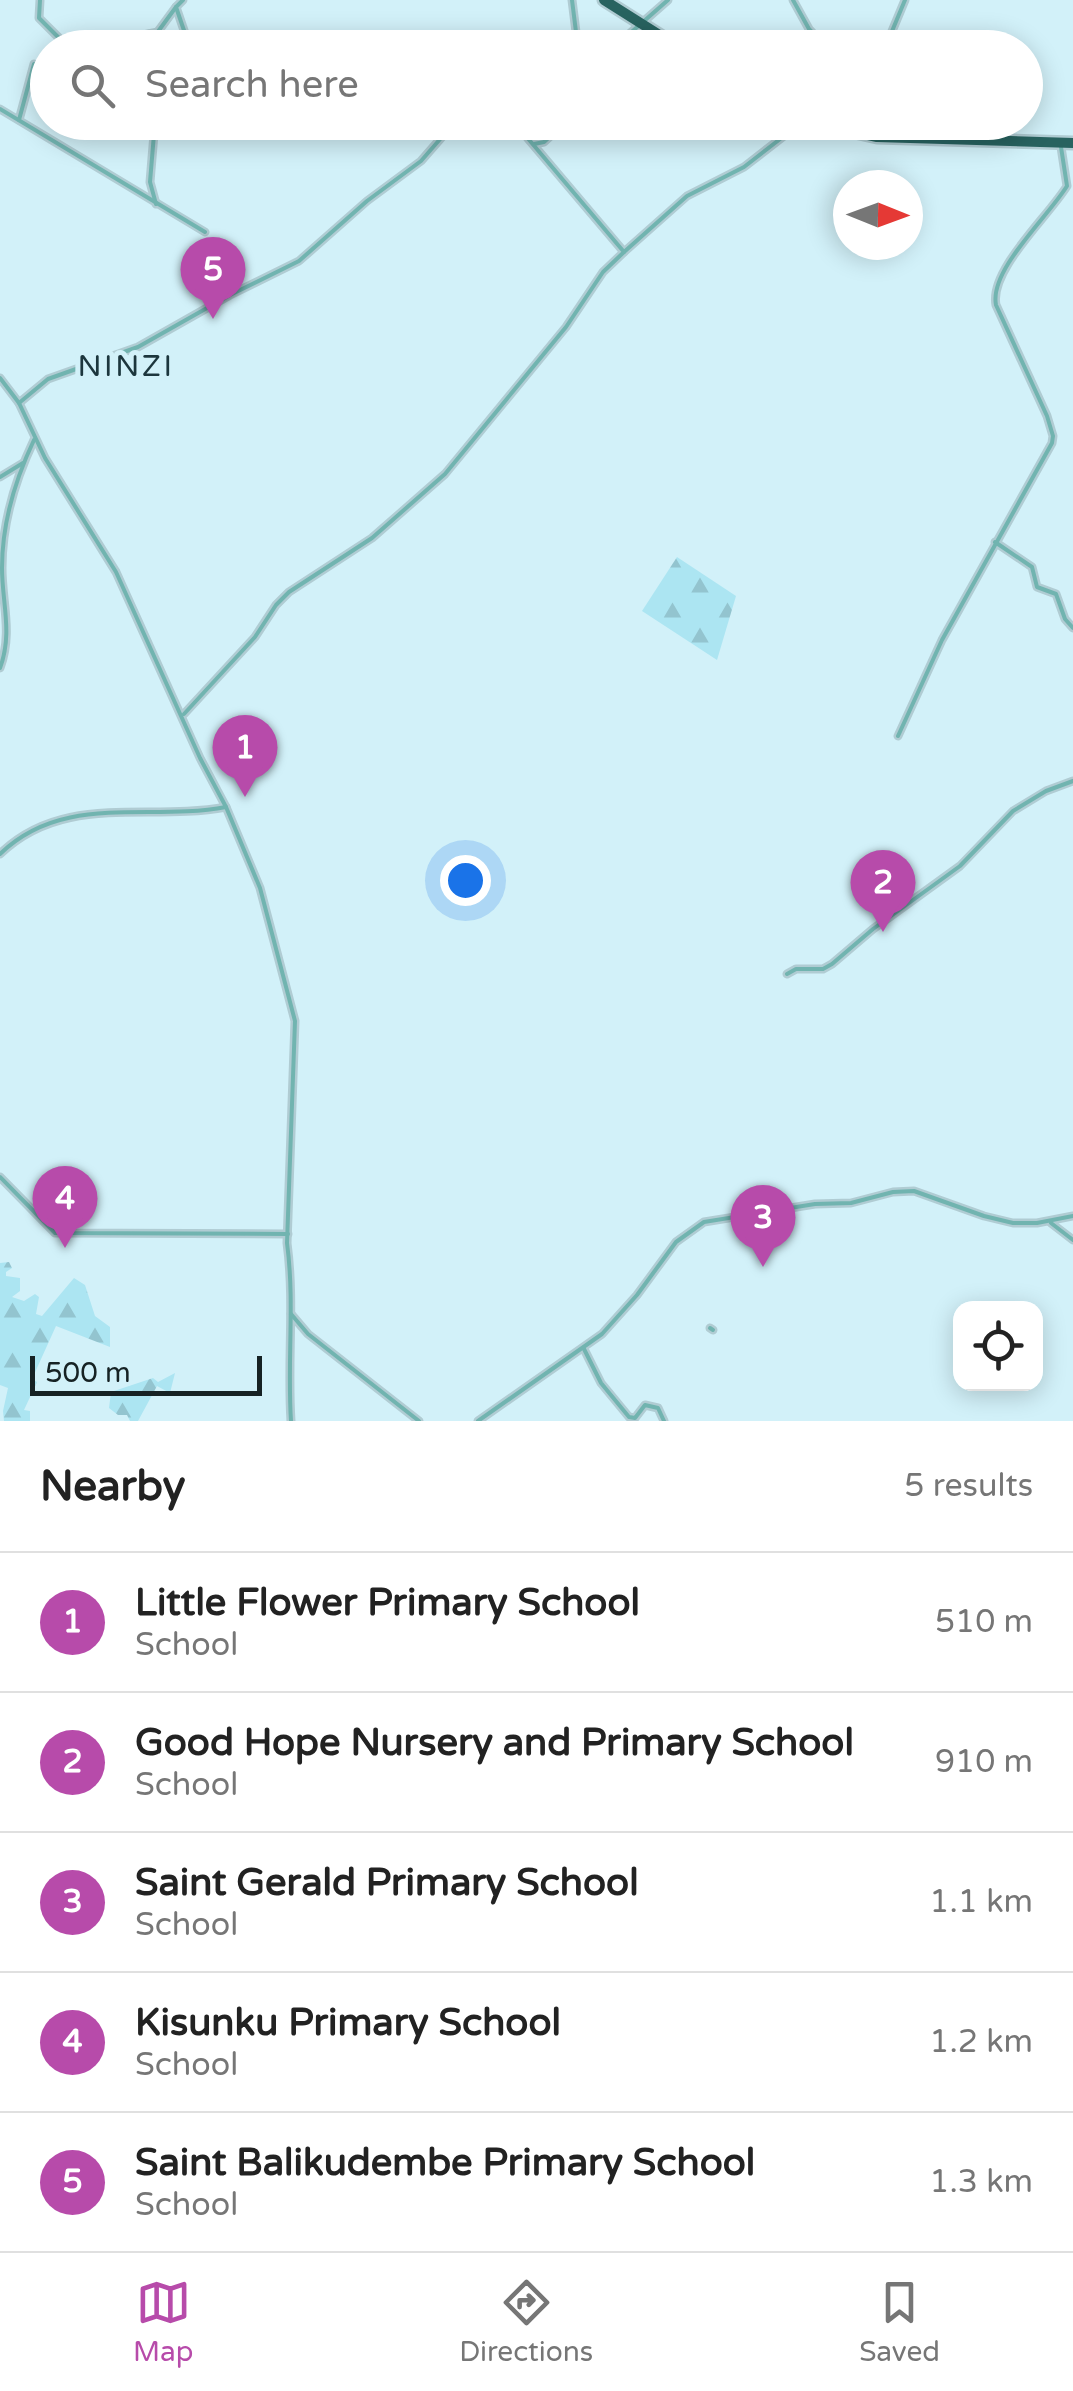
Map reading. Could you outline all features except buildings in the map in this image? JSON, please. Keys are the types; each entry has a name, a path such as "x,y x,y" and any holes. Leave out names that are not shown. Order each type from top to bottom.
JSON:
{"highway":[{"path":"604,0 652,30"},
{"path":"1016,140 1073,143"}],"street":[{"path":"40,0 39,18 51,30"},
{"path":"159,30 182,0"},
{"path":"572,0 576,30"},
{"path":"634,30 668,0"},
{"path":"793,0 810,30"},
{"path":"892,30 905,0"},
{"path":"176,7 184,30"},
{"path":"19,120 30,79"},
{"path":"0,109 30,127"},
{"path":"52,140 205,232"},
{"path":"154,140 150,182 156,204"},
{"path":"18,403 55,376 138,347 299,261 334,228 416,165 439,140"},
{"path":"528,140 624,252"},
{"path":"532,145 546,140"},
{"path":"182,716 255,637 276,604 289,592 372,538 445,474 566,327 603,272 687,196 744,167 781,140"},
{"path":"898,736 930,665 1044,460 1053,436 994,292 1002,273 1067,186 1060,143"},
{"path":"0,378 106,551 260,888 295,1021 288,1234 291,1421"},
{"path":"0,668 8,628 2,541 12,492 34,439"},
{"path":"0,477 23,463"},
{"path":"996,542 1030,564 1038,587 1056,594 1065,619 1073,628"},
{"path":"787,974 832,964 960,866 1013,811 1046,790 1073,781"},
{"path":"0,854 18,840 65,816 226,807"},
{"path":"0,1177 55,1233 288,1234"},
{"path":"478,1421 584,1349 628,1307 682,1235 698,1224 914,1191 1005,1221 1058,1225 1073,1240"},
{"path":"1046,1222 1073,1216"},
{"path":"291,1314 308,1334 419,1421"},
{"path":"584,1349 601,1383 629,1418 635,1418 646,1405 658,1408 664,1421"}],"green space":[{"path":"677,557 736,596 717,660 642,611"},
{"path":"9,1262 12,1268 6,1276 20,1278 20,1291 12,1297 24,1301 35,1294 39,1297 36,1314 42,1316 74,1278 85,1285 95,1316 110,1327 110,1347 56,1326 32,1379 37,1382 24,1410 30,1411 30,1421 4,1421 8,1388 0,1385 0,1263"},
{"path":"175,1373 170,1393 157,1386 138,1421 130,1421 127,1415 118,1415 109,1408 111,1392 153,1378 158,1382"}],"place":[{"name":"Saint Balikudembe Primary School","path":"213,319"},
{"name":"Little Flower Primary School","path":"245,797"},
{"name":"Good Hope Nursery and Primary School","path":"883,932"},
{"name":"Kisunku Primary School","path":"65,1248"},
{"name":"Saint Gerald Primary School","path":"763,1267"}],"district":[{"name":"NINZI","path":"126,366"}]}
